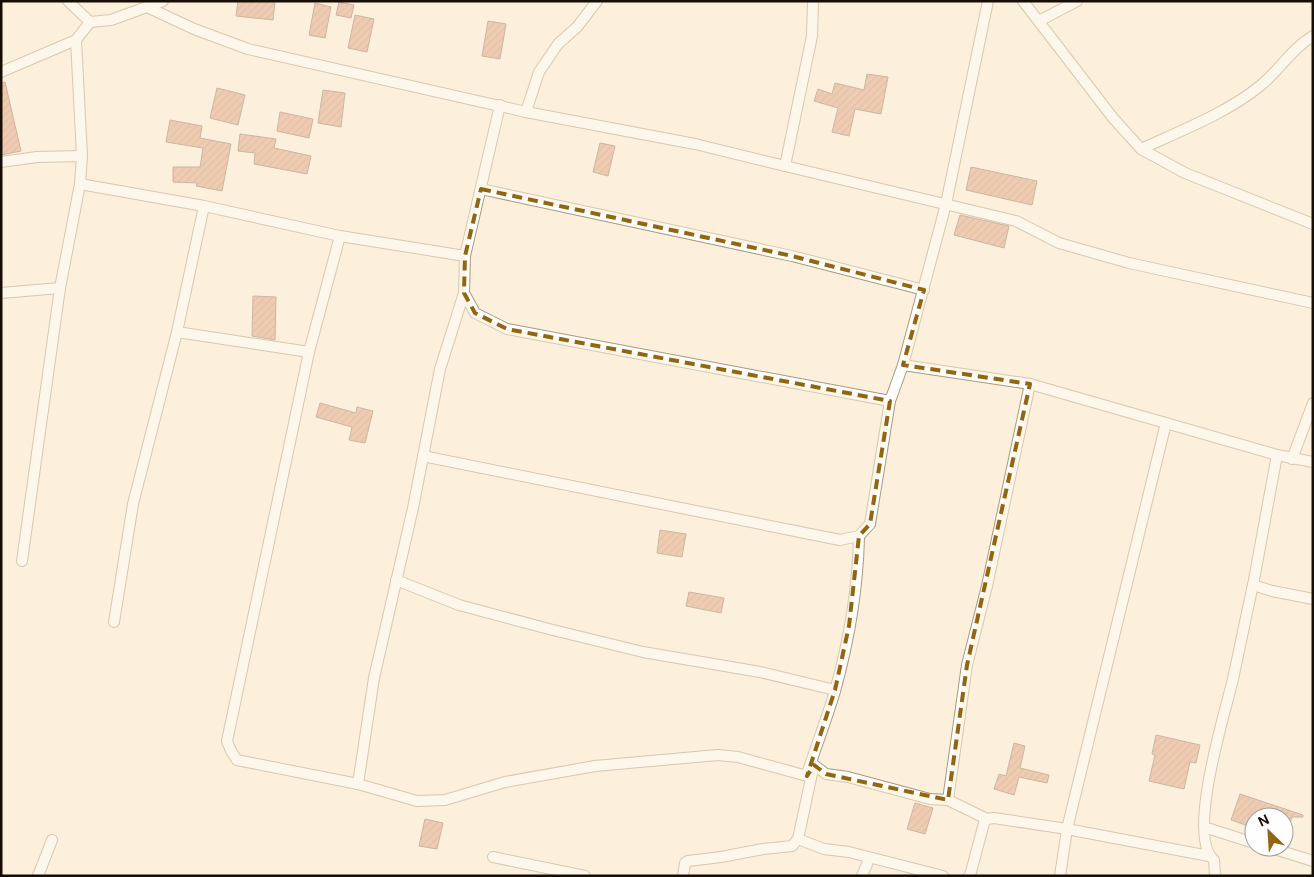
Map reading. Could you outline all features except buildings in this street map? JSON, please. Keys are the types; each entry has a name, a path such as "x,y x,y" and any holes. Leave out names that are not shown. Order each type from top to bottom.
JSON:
{"street":[{"path":"68,1 90,22"},
{"path":"1,72 76,40 90,22 111,20 163,1"},
{"path":"526,112 544,65 558,44 577,27 597,1"},
{"path":"785,166 812,36 813,1"},
{"path":"423,456 840,540 859,536 870,524 890,402 903,365 946,204 988,1"},
{"path":"1023,1 1107,111 1142,149 1185,173 1313,224"},
{"path":"1039,21 1077,1"},
{"path":"147,7 194,29 248,49 526,112 695,144 1016,221 1058,242 1130,263 1313,303"},
{"path":"1142,149 1232,105 1260,87 1300,46 1313,36"},
{"path":"22,562 60,288 80,184 82,156 76,40"},
{"path":"358,784 374,678 413,508 440,369 464,292 465,256 500,105"},
{"path":"1,162 36,157 82,156"},
{"path":"80,184 204,206 340,236 465,256"},
{"path":"481,189 792,256 924,290"},
{"path":"114,622 133,504 177,332 204,206"},
{"path":"340,236 309,352 227,741 237,760 358,784 417,801 445,800 505,782 596,766 718,755 738,757 806,776"},
{"path":"1,294 60,288"},
{"path":"464,292 475,313 507,329 890,402"},
{"path":"177,332 309,352"},
{"path":"903,365 1030,384 1277,455 1313,462"},
{"path":"948,800 967,665 987,586 1030,384"},
{"path":"1292,459 1313,403"},
{"path":"1060,876 1067,829 1166,423"},
{"path":"1209,856 1204,827 1213,758 1233,679 1253,585 1277,455"},
{"path":"806,776 835,690 850,626 858,569 859,536"},
{"path":"396,580 459,605 577,636 643,652 760,672 835,690"},
{"path":"1253,585 1272,591 1313,599"},
{"path":"806,776 814,765"},
{"path":"814,765 826,774 848,777 930,799 948,800 987,819 994,818 1067,829 1209,856 1214,860 1215,876"},
{"path":"683,876 684,863 688,861 721,858 763,849 792,846 798,839 814,765"},
{"path":"969,876 972,872 984,823 987,819"},
{"path":"1204,827 1244,839"},
{"path":"798,839 824,849 849,852 869,859 943,876"},
{"path":"38,876 52,840"},
{"path":"1294,855 1313,861"},
{"path":"493,857 585,876"},
{"path":"862,876 869,859"}],"highlighted area":[{"path":"481,189 792,256 924,290 903,365 1030,384 967,665 948,800 826,774 814,765 807,776 835,690 849,626 859,536 870,524 890,401 507,329 475,313 464,293 465,256"}]}
